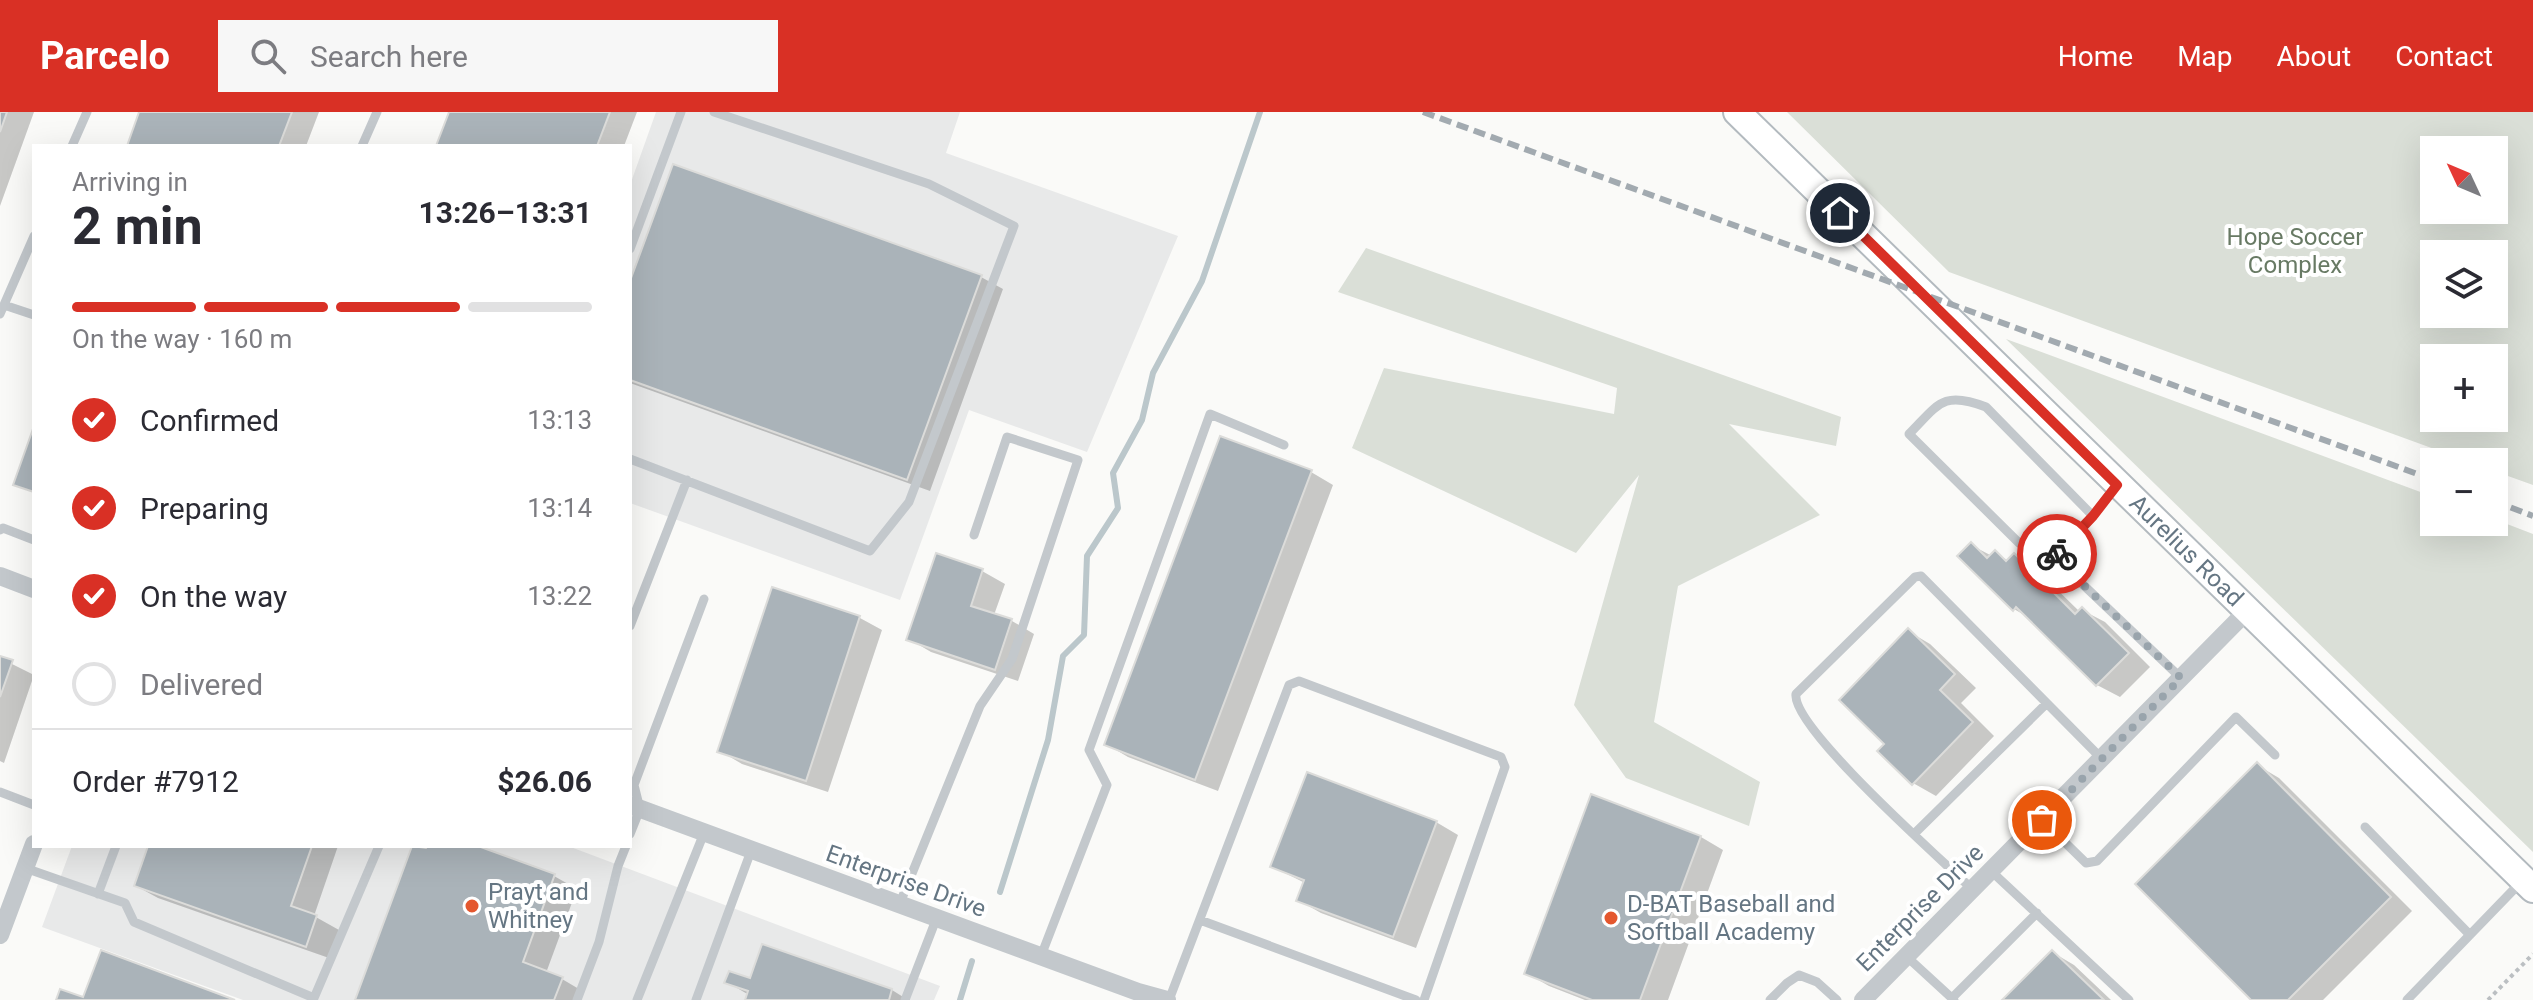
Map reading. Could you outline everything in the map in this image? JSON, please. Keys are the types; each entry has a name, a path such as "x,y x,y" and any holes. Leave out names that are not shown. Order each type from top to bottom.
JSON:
{"street":[{"name":"Aurelius Road","path":"1737,112 2528,884"},
{"path":"0,576 32,588"},
{"name":"Enterprise Drive","path":"1863,1000 2247,611"},
{"name":"Enterprise Drive","path":"635,807 1041,956 1136,996 1168,1000"},
{"path":"0,935 32,848"}],"lane":[{"path":"73,144 87,112"},
{"path":"363,144 377,112"},
{"path":"632,244 681,112"},
{"path":"632,460 870,551 909,502 1014,226 929,184 714,112"},
{"path":"32,241 2,310 32,315"},
{"path":"2093,516 1986,407 1965,399 1942,401 1909,434 2019,543 2054,557 2181,678"},
{"path":"1041,956 1107,785 1089,750 1210,414 1284,445"},
{"path":"900,903 980,706 1012,659 1078,460 1007,437 974,535"},
{"path":"632,621 687,480"},
{"path":"2054,557 2117,485"},
{"path":"0,530 3,528 32,539"},
{"path":"1973,890 1834,756 1813,729 1796,701 1796,694 1921,576 2102,759"},
{"path":"635,807 634,785 704,599"},
{"path":"1168,1000 1289,685 1299,681 1501,757 1504,761 1505,767 1424,1000"},
{"path":"1915,833 2046,704"},
{"path":"2042,820 2086,863 2090,863 2097,861 2236,717 2275,755"},
{"path":"0,792 32,804"},
{"path":"2365,827 2470,935"},
{"path":"637,1000 704,833"},
{"path":"98,894 115,848"},
{"path":"25,868 125,903 134,922 313,999 378,848"},
{"path":"577,1000 599,942 625,848"},
{"path":"696,1000 751,851"},
{"path":"1991,871 2129,1000"},
{"path":"2407,1000 2470,935 2528,884"},
{"path":"1906,956 1953,999 2037,913"},
{"path":"905,1000 937,917"},
{"path":"1200,920 1416,1000"},
{"path":"1770,1000 1799,975 1817,982 1837,1000"}],"path":[{"path":"2488,1000 2533,954"}],"shaded area":[{"path":"656,112 960,112 946,153 1178,236 1087,452 969,410 900,600 632,504 632,179"},
{"path":"71,848 573,848 940,986 934,1000 243,1000 42,927"}],"green space":[{"name":"Hope Soccer Complex","path":"1787,112 2533,112 2533,485 2508,476 2508,448 2432,448 1949,272"},
{"path":"1366,248 1841,417 1836,446 1729,424 1820,515 1678,586 1654,722 1760,782 1749,826 1626,778 1574,705 1639,475 1576,553 1352,448 1384,368 1614,414 1617,388 1338,292"},
{"path":"2006,339 2420,492 2420,536 2508,536 2508,524 2533,534 2533,852"}],"building":[{"path":"0,112 7,112 0,132"},
{"path":"139,112 292,112 280,144 128,144"},
{"path":"449,112 610,112 598,144 437,144"},
{"path":"673,164 982,275 907,480 632,381 632,276"},
{"path":"32,432 32,491 13,485"},
{"path":"1220,436 1312,470 1195,780 1104,745"},
{"path":"1971,542 1987,558 1995,550 2006,561 2014,553 2075,614 2082,607 2129,653 2096,686 2016,607 2013,611 1957,556"},
{"path":"936,553 983,569 971,606 1012,619 995,670 906,640"},
{"path":"772,587 860,616 806,781 717,752"},
{"path":"1908,628 1955,674 1940,690 1973,722 1912,785 1877,751 1884,744 1839,700"},
{"path":"0,656 13,660 0,697"},
{"path":"2257,762 2391,897 2288,1000 2251,1000 2135,884"},
{"path":"1307,772 1437,821 1393,937 1296,901 1304,880 1270,867"},
{"path":"1591,794 1701,836 1640,1000 1592,1000 1524,974"},
{"path":"147,848 311,848 291,906 317,915 306,947 134,886"},
{"path":"411,848 484,848 555,874 523,962 563,977 554,1000 355,1000"},
{"path":"762,944 892,989 889,1000 745,1000 748,991 724,983 729,971 750,978"},
{"path":"101,950 235,1000 56,1000 60,989 83,997"},
{"path":"2052,950 2104,1000 2002,1000"}],"waterway":[{"path":"1000,892 1048,740 1063,656 1084,635 1087,556 1118,508 1113,473 1142,420 1153,373 1202,281 1260,112"},
{"path":"960,1000 972,961"}],"railway":[{"path":"1423,112 2420,475"},
{"path":"2508,506 2533,516"}],"way so far":[{"path":"2042,820 2181,678 2054,557 2057,554"}],"place":[{"name":"Prayt and Whitney","path":"472,906"},
{"name":"D-BAT Baseball and Softball Academy","path":"1611,918"}],"route":[{"path":"1840,213 2117,485 2057,554"}]}
